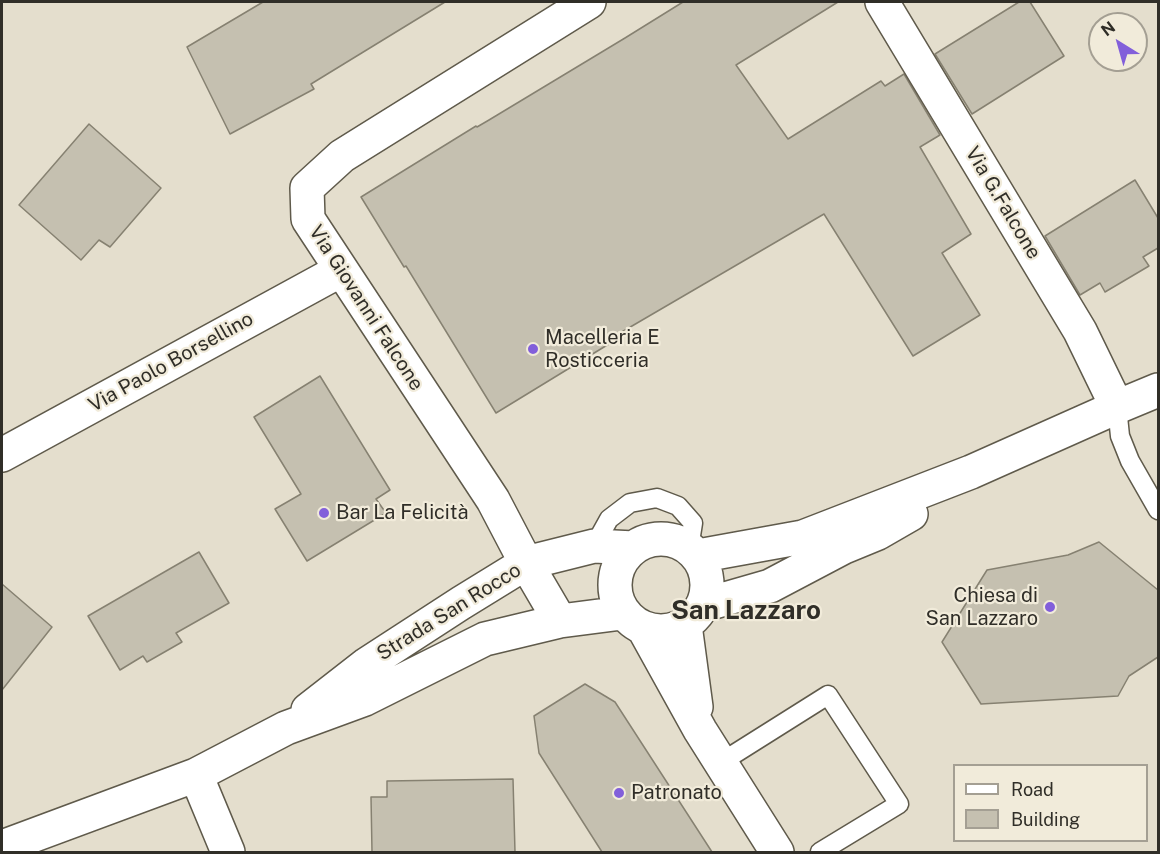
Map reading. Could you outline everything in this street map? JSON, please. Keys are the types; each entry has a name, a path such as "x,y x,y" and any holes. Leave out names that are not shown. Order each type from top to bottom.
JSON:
{"street":[{"name":"Via Giovanni Falcone","path":"560,621 493,500 308,219 306,188 342,156 590,2"},
{"name":"Via G.Falcone","path":"882,2 1080,332 1117,407"},
{"name":"Via Paolo Borsellino","path":"2,455 341,270"},
{"path":"693,552 803,537 971,472 1158,390"},
{"path":"633,621 658,632 672,631 694,615 770,586 844,547 878,533 912,513 971,472"},
{"path":"700,730 692,690 694,615 707,592 704,567 693,552 676,541 661,538 647,541 634,548 616,570 614,585 616,599 633,621 720,763 777,852"},
{"name":"Strada San Rocco","path":"286,728 367,664 526,563 594,546 634,548"},
{"name":"Strada San Rocco","path":"2,847 196,775 286,728 365,699 485,639 560,621 633,621"},
{"path":"196,775 228,852"}],"lane":[{"path":"1117,407 1120,436 1130,461 1158,510"},
{"path":"594,546 609,519 630,503 657,498 678,506 693,523 693,552"},
{"path":"720,763 828,695 899,804 820,852"}],"building":[{"path":"263,2 445,2 311,84 314,89 230,134 187,47"},
{"path":"683,2 838,2 736,65 788,139 881,81 885,86 904,74 940,135 920,147 971,234 942,253 980,315 913,356 824,214 620,333 622,336 496,413 361,197"},
{"path":"1019,2 1030,2 1064,56 972,114 935,54"},
{"path":"89,124 161,188 110,247 99,240 81,260 19,205"},
{"path":"1135,180 1158,218 1158,248 1143,257 1149,266 1105,292 1100,283 1080,295 1045,236"},
{"path":"320,376 390,490 376,499 386,513 307,561 275,509 301,494 254,417"},
{"path":"1099,542 1158,590 1158,657 1129,676 1118,696 981,704 942,642 987,570 1068,555"},
{"path":"199,552 229,603 176,633 182,642 147,662 143,656 120,670 88,616"},
{"path":"2,584 52,627 2,690"},
{"name":"Patronato","path":"585,684 615,702 712,852 602,852 539,753 534,716"},
{"path":"513,779 515,852 372,852 371,797 387,797 387,781"}],"place":[{"name":"Macelleria E Rosticceria","path":"533,349"},
{"name":"Bar La Felicità","path":"324,513"},
{"name":"Chiesa di San Lazzaro","path":"1050,607"},
{"name":"Patronato","path":"619,793"}],"district":[{"name":"San Lazzaro","path":"746,611"}]}
